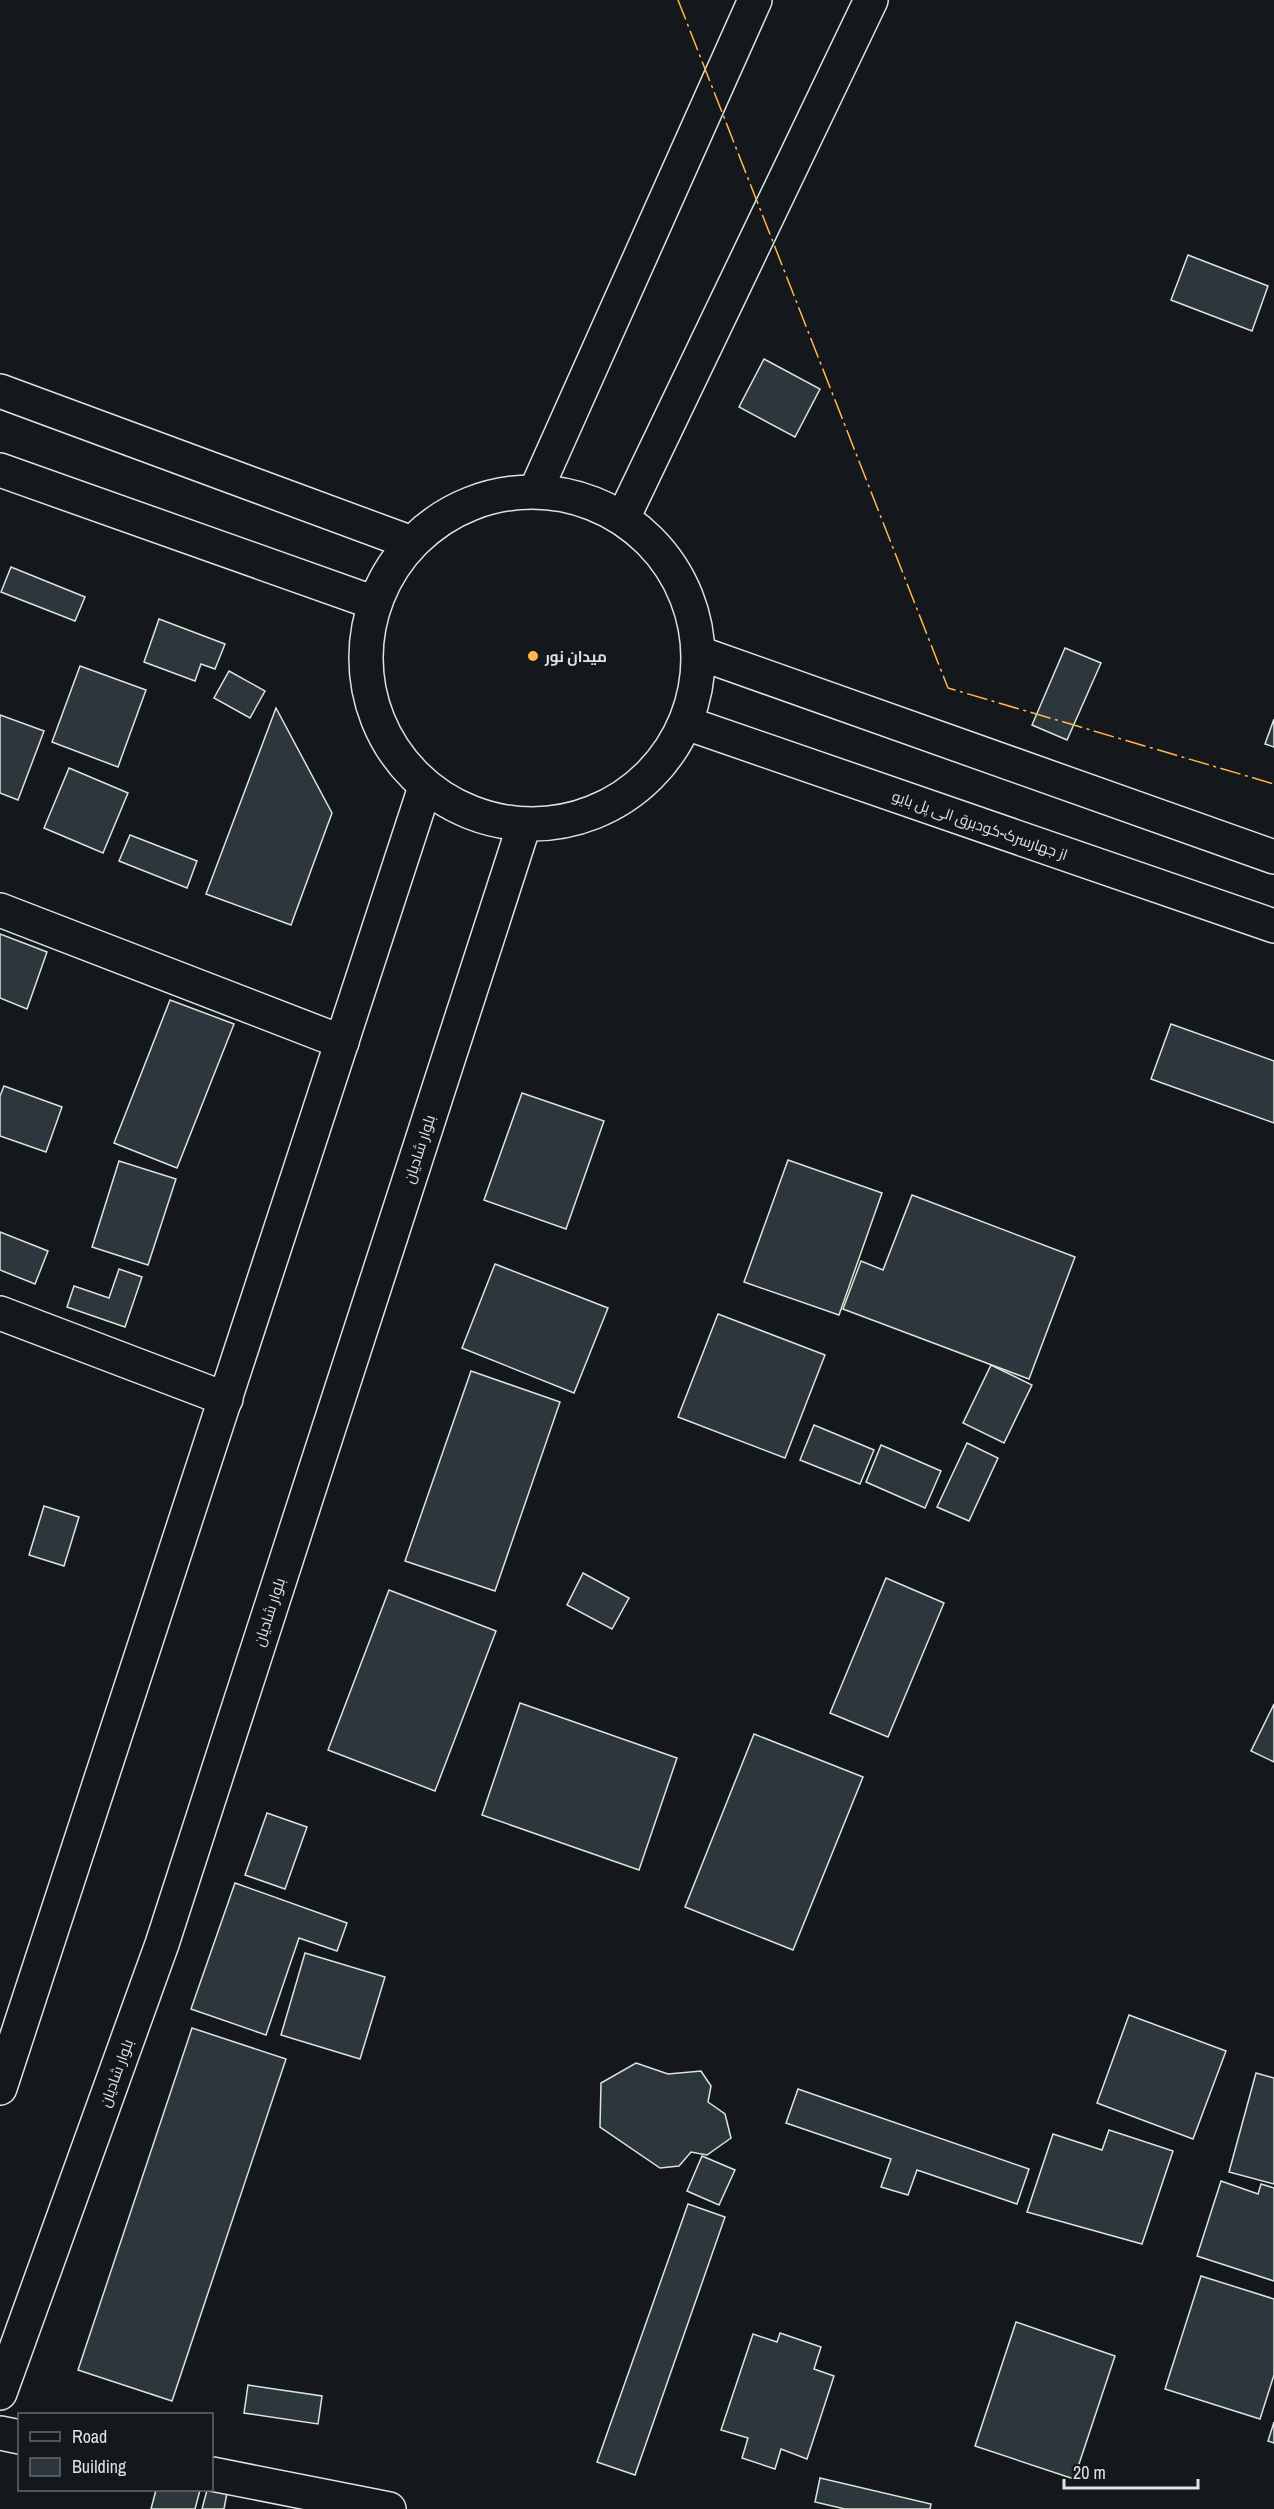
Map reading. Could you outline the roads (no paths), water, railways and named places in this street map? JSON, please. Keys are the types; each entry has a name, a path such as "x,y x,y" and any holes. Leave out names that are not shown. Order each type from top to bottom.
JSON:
{"main road":[{"path":"536,490 755,0"},
{"path":"623,518 871,0"},
{"path":"0,391 409,542"},
{"path":"0,470 372,602"},
{"path":"536,490 581,498 623,518 654,544 678,576 693,614 699,653 696,689 686,723 659,766 621,799 574,820 524,825 471,814 425,788 381,734 363,669 372,602 409,542 467,502 536,490"},
{"path":"699,653 1274,857"},
{"name":"از جهارسرک-کودبرق الی پل بایو","path":"686,723 1274,926"},
{"path":"0,2088 425,788"},
{"name":"بلوار شادیان","path":"0,2393 162,1944 524,825"},
{"path":"0,910 342,1042"},
{"path":"0,1313 226,1399"},
{"path":"0,2433 18,2437"},
{"path":"213,2475 389,2509"}],"place":[{"name":"میدان نور","path":"533,656"}]}
